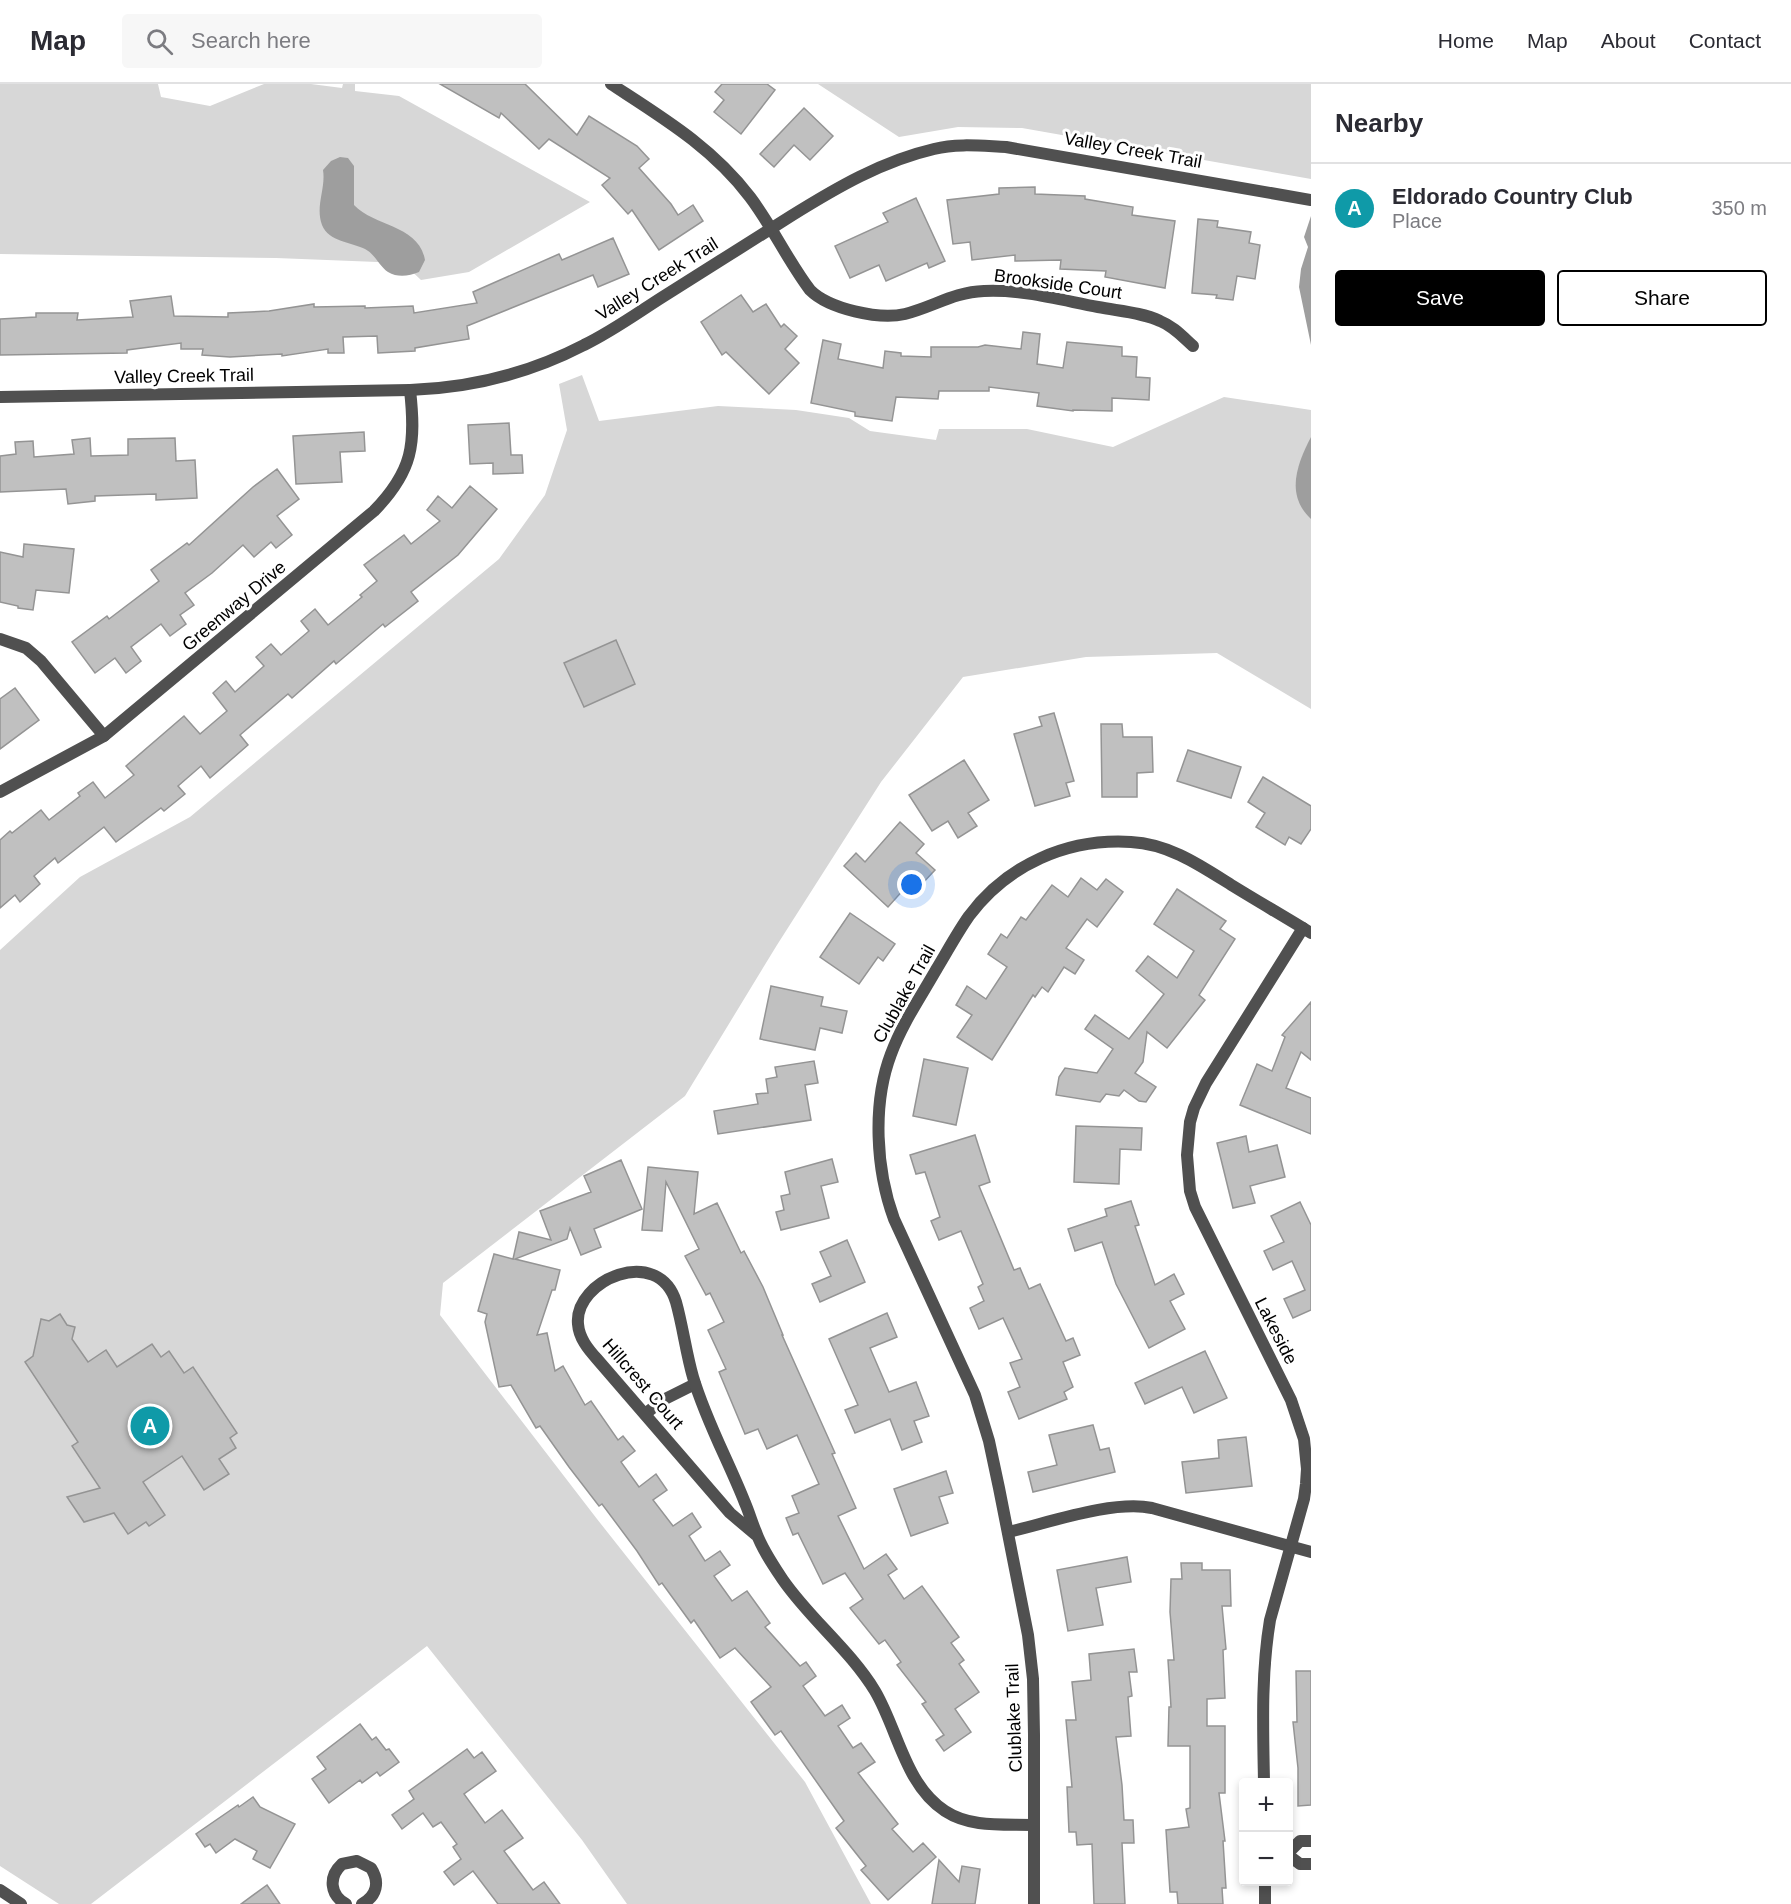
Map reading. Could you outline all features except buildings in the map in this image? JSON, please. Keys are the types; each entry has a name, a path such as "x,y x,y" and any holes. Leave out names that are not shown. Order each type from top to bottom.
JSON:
{"street":[{"name":"Brookside Court","path":"612,84 706,149 751,198 810,290 818,298 840,308 899,315 960,294 984,291 1010,292 1159,320 1193,346"},
{"name":"Valley Creek Trail","path":"0,397 410,390 447,388 496,378 559,357 612,329 830,191 874,169 935,148 956,145 1006,147 1311,200"},
{"name":"Greenway Drive","path":"0,792 104,736 362,522 384,501 400,480 411,447 414,426 410,390"},
{"path":"0,639 26,648 41,661 104,736"},
{"name":"Clublake Trail","path":"1034,1904 1033,1679 1028,1635 989,1441 975,1395 894,1219 884,1188 879,1151 880,1112 886,1071 897,1038 968,918 979,904 1013,872 1060,849 1111,842 1129,842 1164,848 1195,862 1307,931"},
{"name":"Lakeside","path":"1264,1778 1263,1694 1267,1640 1270,1620 1306,1484 1307,1455 1301,1426 1291,1400 1203,1226 1190,1191 1186,1155 1190,1122 1203,1089 1307,931"},
{"name":"Hillcrest Court","path":"756,1535 730,1513 588,1349 578,1324 580,1309 585,1300 598,1287 614,1276 622,1272 638,1271 654,1275 667,1285 676,1302 695,1384 710,1425 746,1504 756,1535 798,1601 868,1681 886,1711 918,1783 930,1799 946,1812 966,1820 992,1824 1033,1825"},
{"path":"645,1414 663,1400 695,1384"},
{"path":"1008,1532 1132,1505 1152,1508 1311,1552"},
{"path":"1293,1849 1300,1841 1311,1841"},
{"path":"1293,1858 1300,1864 1311,1864"},
{"path":"346,1904 337,1898 332,1884 336,1870 349,1861 364,1863 375,1874 377,1882 375,1890 366,1903"},
{"path":"1264,1904 1265,1886"},
{"path":"0,1890 21,1904"}],"shaded area":[{"path":"0,84 158,84 161,97 210,106 264,84 311,84 342,88 343,84 355,84 355,91 399,96 590,202 469,272 421,280 403,263 276,258 0,254"},
{"path":"818,84 1311,84 1311,179 1022,128 958,127 899,137"},
{"path":"340,157 348,158 354,166 354,205 414,240 421,248 425,260 419,272 404,276 392,274 368,251 341,241 325,231 320,218 323,170 331,161"},
{"path":"1311,216 1311,345 1299,287 1301,269 1308,247 1304,237"},
{"path":"582,375 599,421 718,406 796,410 849,418 870,431 936,440 939,429 1027,429 1113,447 1224,397 1311,410 1311,709 1217,653 1086,657 963,677 881,782 777,945 685,1096 443,1283 440,1315 597,1519 805,1782 871,1904 627,1904 582,1840 427,1646 91,1904 59,1904 0,1866 0,950 80,877 190,817 499,559 545,495 567,430 559,384"},
{"path":"1311,437 1311,519 1298,500 1296,479 1301,458"}],"place":[{"name":"Eldorado Country Club","path":"150,1426"}]}
